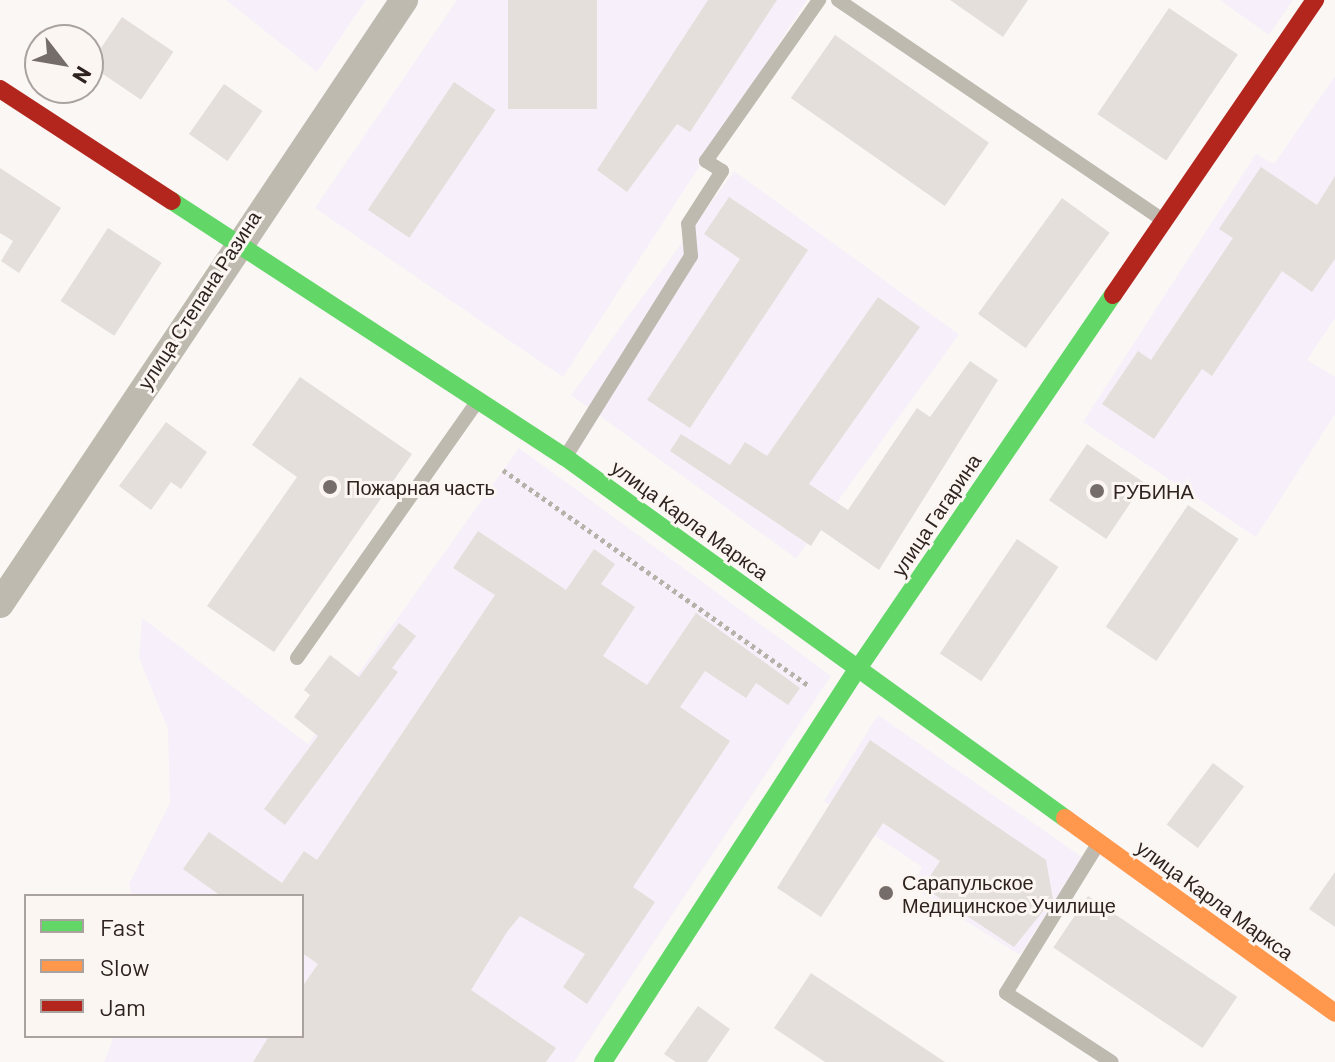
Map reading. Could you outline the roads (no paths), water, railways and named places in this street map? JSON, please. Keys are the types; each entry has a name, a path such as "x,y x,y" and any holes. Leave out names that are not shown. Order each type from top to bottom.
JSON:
{"main road":[{"name":"улица Гагарина","path":"603,1062 857,670 1315,0"},
{"name":"улица Карла Маркса","path":"0,89 235,245 479,398 565,457 1335,1013"}],"street":[{"name":"улица Степана Разина","path":"0,604 235,245 404,0"}],"lane":[{"path":"565,457 691,256 688,224 722,171 706,161 819,0"},
{"path":"838,0 1163,220"},
{"path":"297,658 479,398"},
{"path":"1099,843 1006,993 1112,1062"}],"place":[{"name":"Пожарная часть","path":"330,487"},
{"name":"РУБИНА","path":"1097,491"},
{"name":"Сарапульское Медицинское Училище","path":"886,893"}]}
